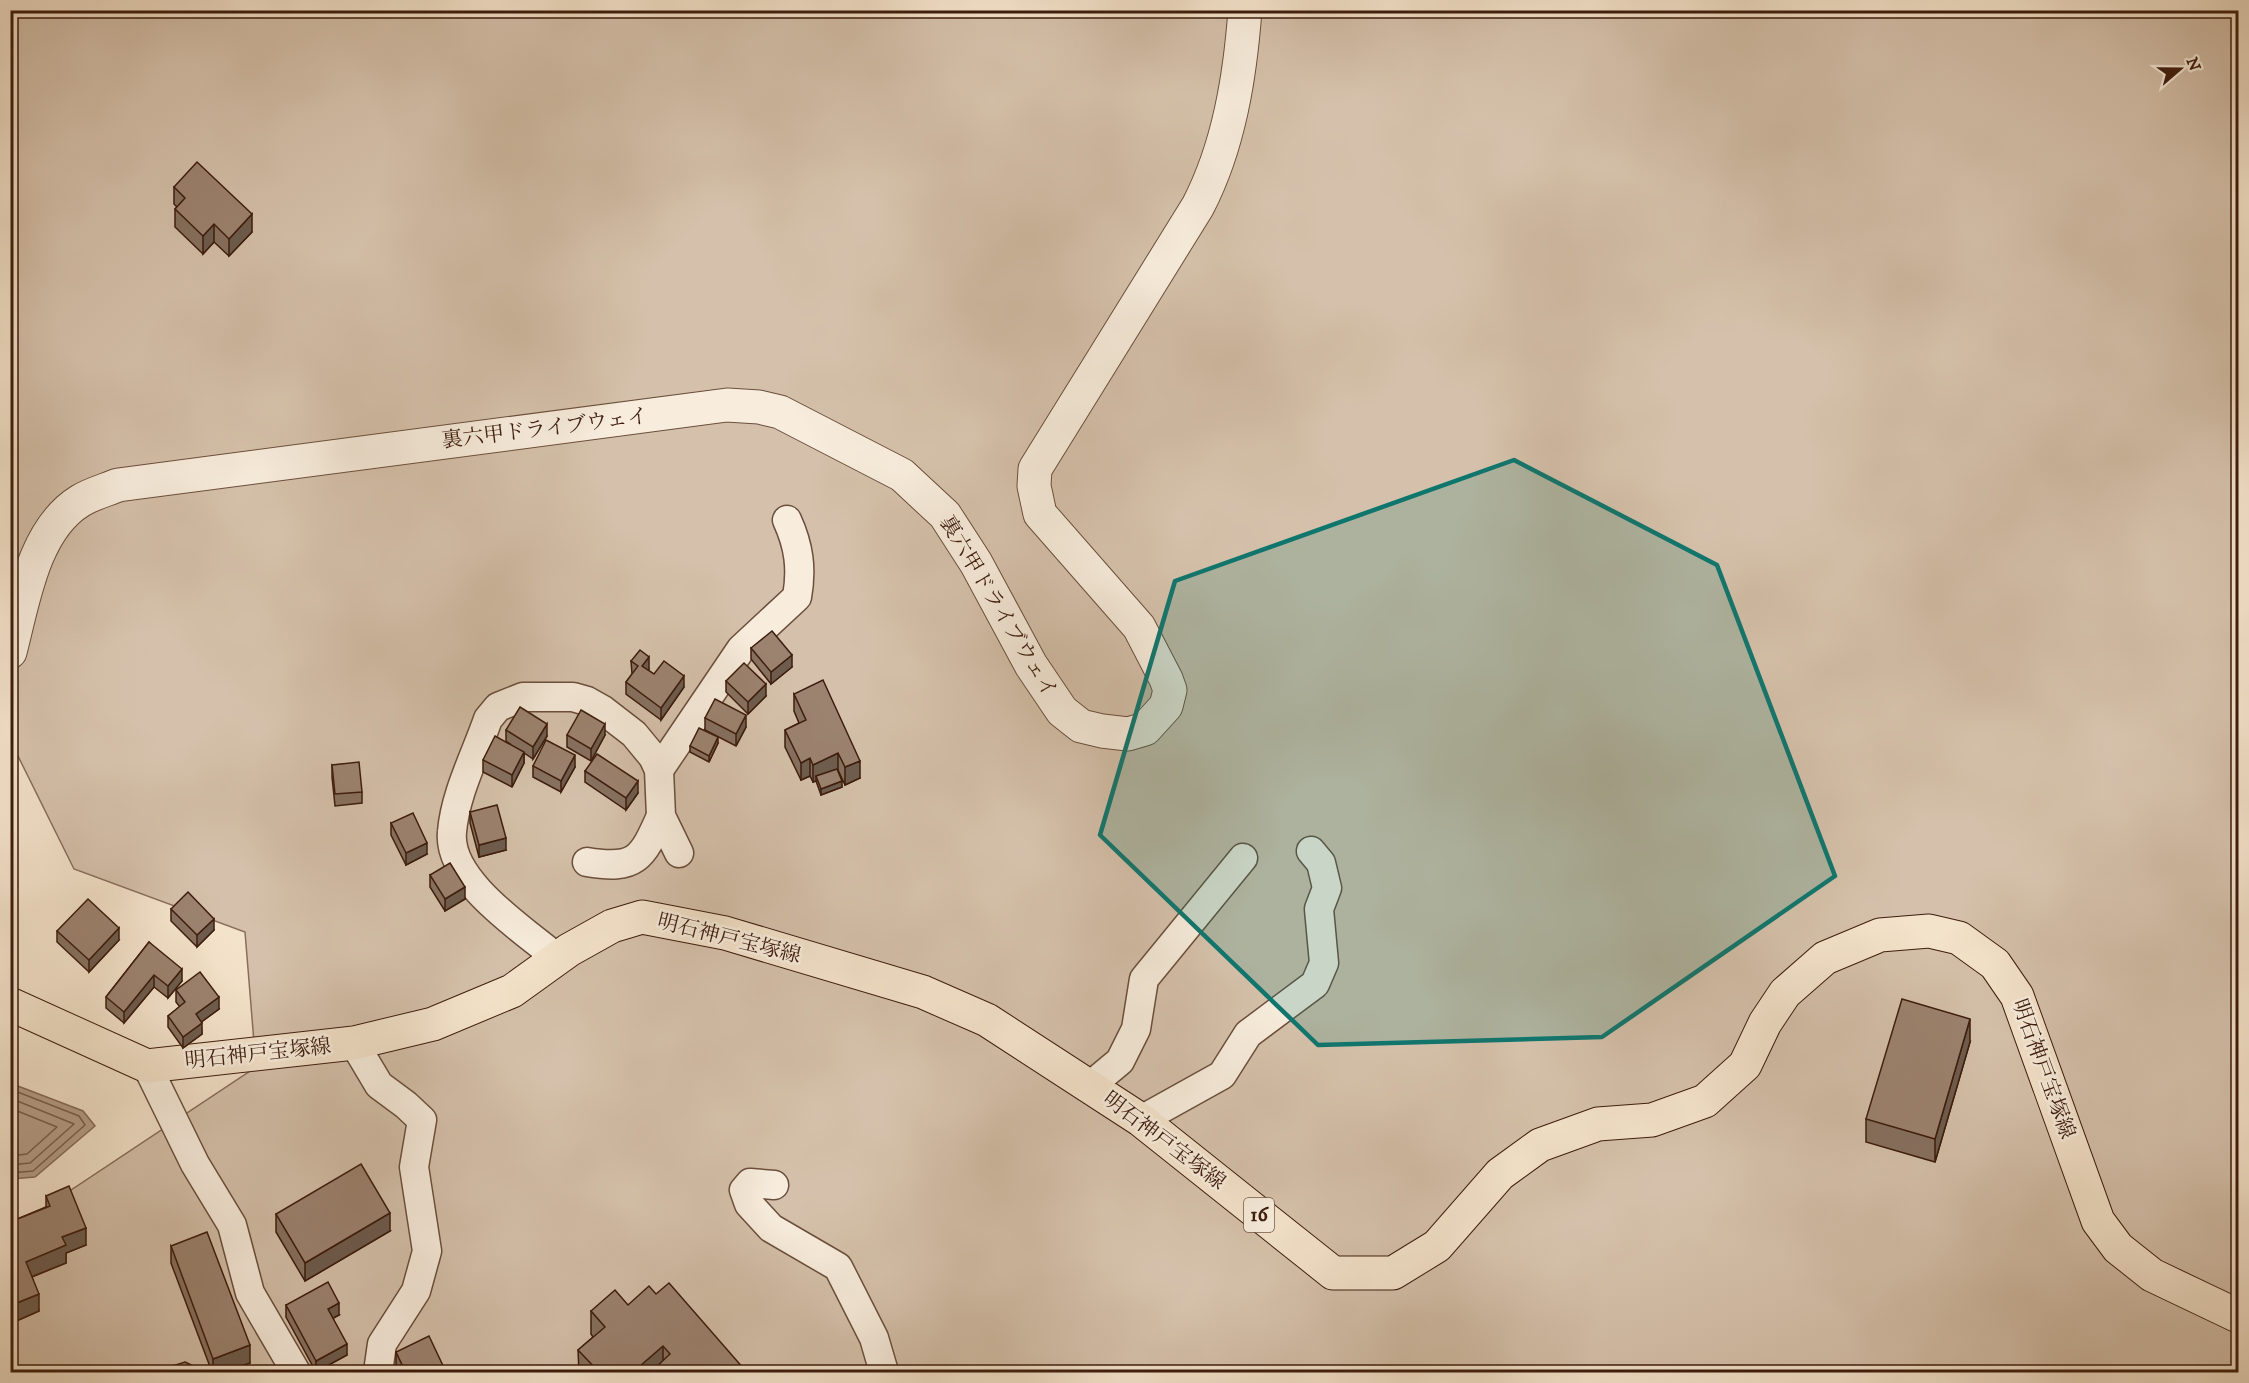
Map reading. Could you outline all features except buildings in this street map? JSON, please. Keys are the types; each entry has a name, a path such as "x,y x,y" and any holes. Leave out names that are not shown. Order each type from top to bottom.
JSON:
{"main road":[{"name":"明石神戸宝塚線","path":"147,1066 354,1043 433,1024 512,991 557,958 612,926 642,917 725,933 922,992 987,1020 1141,1120 1333,1273 1393,1273 1437,1246 1500,1174 1540,1145 1598,1124 1652,1120 1706,1101 1745,1065 1765,1023 1785,993 1825,958 1880,935 1929,931 1959,938 1995,964 2017,996 2098,1221 2118,1248 2152,1275 2238,1316"},
{"path":"10,1004 147,1066"}],"street":[{"name":"裏六甲ドライブウェイ","path":"10,652 34,559 55,525 79,501 118,484 728,405 759,407 780,412 814,428 902,475 945,515 976,563 1031,665 1062,711 1081,726 1102,731 1128,734 1145,729 1167,706 1170,690 1166,679 1139,627 1040,514 1034,486 1035,469 1198,206 1215,174 1241,62 1245,10"},
{"path":"659,770 741,649 797,597 800,557 796,538 787,520"},
{"path":"557,958 490,902 463,871 455,856 451,834 456,810 489,718 498,707 523,697 557,695 587,701 646,746 659,770 661,816 679,853"},
{"path":"587,862 615,867 628,863 643,852 661,816"},
{"path":"1141,1120 1222,1075 1248,1034 1315,984 1324,963 1319,909 1327,888 1321,863 1311,851"},
{"path":"1090,1086 1120,1061 1131,1040 1136,1029 1144,980 1243,858"},
{"path":"354,1043 380,1085 422,1120 414,1167 427,1251 416,1291 382,1344 378,1372"},
{"path":"147,1066 195,1164 232,1225 250,1293 296,1372"},
{"path":"774,1185 750,1183 744,1190 749,1204 771,1228 838,1268 874,1338 884,1372"}],"highlighted area":[{"path":"1514,460 1717,565 1835,876 1602,1037 1318,1045 1100,835 1175,581"}],"shaded area":[{"path":"11,11 2238,11 2238,1372 11,1372 11,1259 23,1222 256,1067 245,932 74,869 11,742"}],"water":[{"path":"10,1083 83,1111 95,1126 35,1177 11,1179"}]}
